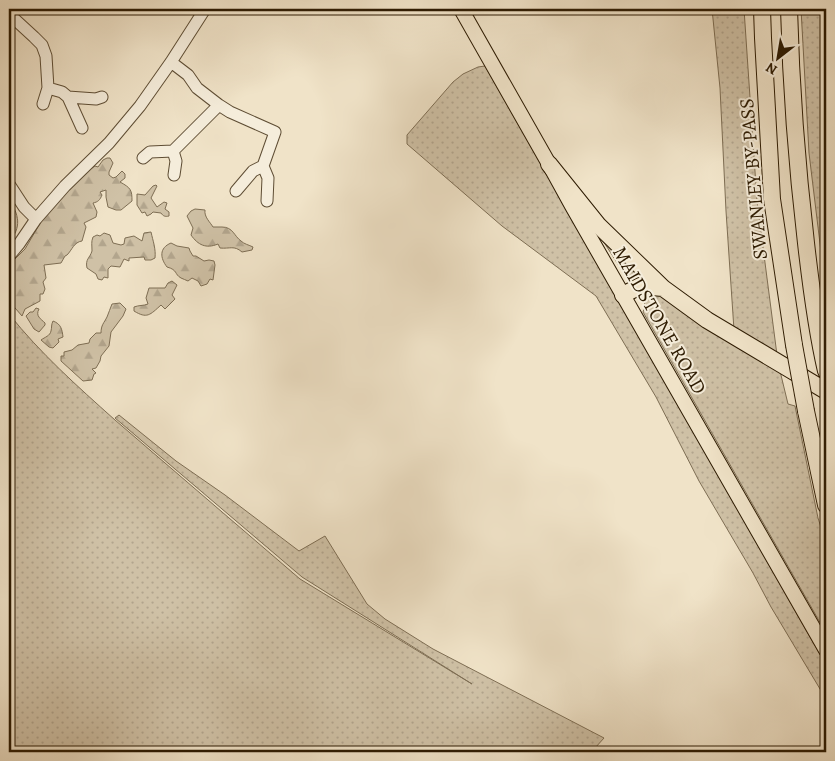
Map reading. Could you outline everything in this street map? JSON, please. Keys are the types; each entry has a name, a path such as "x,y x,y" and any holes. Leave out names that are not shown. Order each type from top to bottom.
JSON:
{"highway":[{"name":"SWANLEY BY-PASS","path":"762,9 772,199 794,345 826,505"},
{"path":"790,9 799,185 815,319 826,371"},
{"path":"549,164 598,224 663,288 707,320 826,390"},
{"path":"623,295 640,286 663,288"}],"main road":[{"name":"MAIDSTONE ROAD","path":"461,9 826,650"}],"street":[{"path":"9,256 36,219 65,186 109,143 140,106 205,9"},
{"path":"9,14 42,46 46,56 48,88 43,104"},
{"path":"170,62 188,75 197,88 219,105 230,112 275,132 263,166 268,178 267,201"},
{"path":"48,88 62,92 68,97 82,128"},
{"path":"68,97 102,97"},
{"path":"143,158 150,152 173,151 219,105"},
{"path":"173,151 176,161 174,175"},
{"path":"236,190 253,171 263,166"},
{"path":"9,184 24,208 36,219"}],"green space":[{"path":"712,9 744,9 757,201 777,355 734,330 720,88"},
{"path":"801,9 825,9 826,293 809,153"},
{"path":"485,66 826,665 826,699 699,481 656,397 596,296 502,226 407,144 407,135 453,82 463,74"},
{"path":"107,158 110,158 113,163 109,175 113,178 122,171 125,174 125,178 120,182 130,190 132,201 121,210 116,210 108,207 106,190 100,192 102,195 98,201 93,203 97,212 96,217 84,223 86,227 82,241 75,245 61,263 44,265 46,278 43,282 45,289 43,294 40,294 40,301 25,309 22,316 9,301 9,265 25,249 42,220 82,175 95,166 98,167"},
{"path":"156,185 151,198 157,207 164,202 167,203 165,209 169,212 169,216 153,212 147,216 145,212 142,213 137,205 137,194 145,195"},
{"path":"9,199 18,221 16,231 9,242"},
{"path":"195,209 205,210 206,217 213,227 229,228 242,242 253,247 252,250 242,252 234,248 220,248 218,244 206,246 199,244 191,235 193,228 187,216"},
{"path":"151,232 155,248 155,258 145,260 144,257 129,258 129,261 124,259 120,267 111,266 108,269 108,278 104,277 102,280 98,279 96,274 87,268 87,261 92,251 93,237 104,233 110,235 113,243 121,245 124,244 125,238 134,236 142,241 144,233"},
{"path":"598,233 648,276 632,286"},
{"path":"171,243 189,248 193,256 204,261 214,261 213,280 210,279 207,284 201,286 198,281 192,278 188,281 179,277 173,269 167,267 162,254 164,248"},
{"path":"172,281 177,285 172,295 175,299 165,309 161,305 148,315 142,315 134,311 134,307 148,304 146,298 149,288 165,288"},
{"path":"650,294 659,294 780,371 788,404 795,406 818,518 826,543 826,633 643,312 645,300"},
{"path":"120,303 126,309 111,332 109,346 101,356 96,368 92,369 96,373 92,380 83,381 61,361 61,356 64,356 64,352 72,350 78,345 89,343 96,333 101,333 102,326 112,304"},
{"path":"36,308 39,309 39,317 45,323 39,332 34,329 26,316"},
{"path":"9,314 46,356 87,395 300,579 472,684 302,577 115,418 119,415 176,461 299,551 325,536 367,604 385,619 433,649 604,738 595,748 603,752 9,752"},
{"path":"53,321 61,327 63,337 58,339 59,342 53,348 41,340 50,334"}]}
